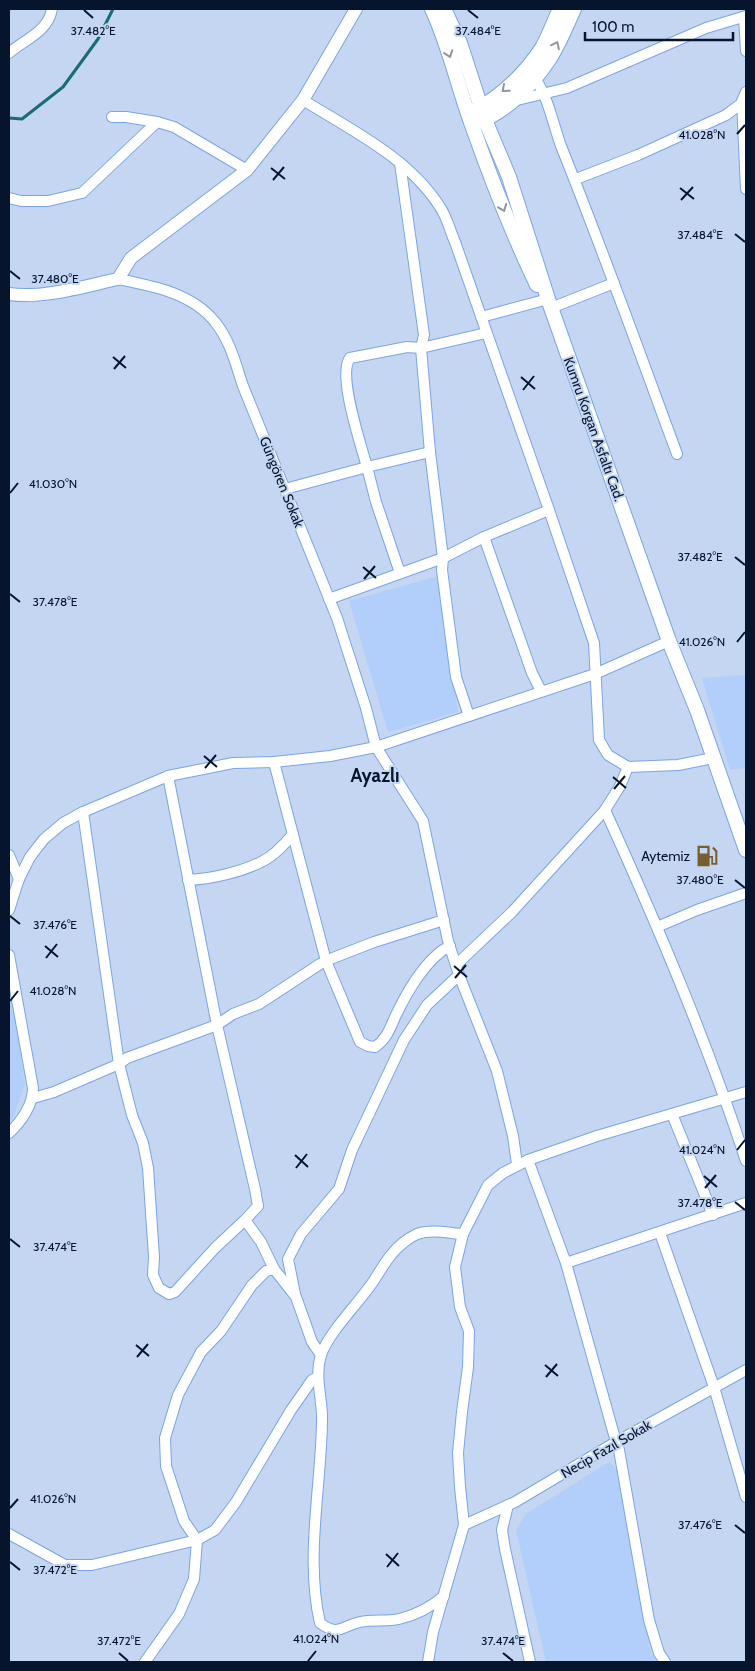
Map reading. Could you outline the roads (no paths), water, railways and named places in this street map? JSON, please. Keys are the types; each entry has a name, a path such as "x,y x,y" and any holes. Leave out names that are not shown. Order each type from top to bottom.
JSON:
{"main road":[{"path":"432,9 451,61 476,116"},
{"name":"Kumru Korgan Asfaltı Cad.","path":"444,9 460,43 476,116 509,177 550,303 669,641 697,710 746,850"},
{"path":"476,116 505,108 512,101 530,73 560,9"},
{"path":"476,116 494,99 549,60 574,9"}],"street":[{"path":"9,53 13,44 39,33 51,15 52,9"},
{"path":"9,294 18,295 60,291 118,279 131,258 247,170 303,100 356,9"},
{"path":"512,101 567,88 706,28 745,17 746,51"},
{"path":"530,73 540,85 560,144 576,179 677,454"},
{"path":"576,179 638,155 726,115 745,98"},
{"path":"745,98 746,189"},
{"path":"303,100 387,152 416,176 441,208 481,316 594,643 599,740 608,755 628,768 678,765 713,758"},
{"path":"112,117 126,117 158,122 174,127 247,170"},
{"path":"9,198 21,201 48,201 82,193 158,122"},
{"path":"400,163 424,335 420,348 446,600 456,677 469,716"},
{"name":"Güngören Sokak","path":"118,279 170,291 196,304 215,322 230,348 243,386 329,599 366,708 376,747 423,822 450,946 457,970 497,1071 513,1136 517,1164"},
{"path":"481,316 550,303 614,283"},
{"path":"400,574 376,502 351,408 345,375 346,362 350,358 407,348 420,348 486,333"},
{"path":"285,489 430,452"},
{"path":"329,599 443,558 484,537 549,510"},
{"path":"484,537 532,673 541,691"},
{"path":"9,910 19,879 30,857 44,839 63,823 83,812 168,776 233,763 274,762 330,756 376,747 595,674 669,641"},
{"path":"274,762 326,961 360,1042 375,1047 387,1036 416,979 440,951 450,946"},
{"path":"321,1355 312,1342 296,1297 288,1260 301,1234 339,1189 352,1150 404,1040 427,1005 605,810 620,786 628,768"},
{"path":"83,812 119,1064 132,1115 143,1143 148,1168 154,1257 153,1275 159,1288 169,1294 175,1292 215,1248 258,1206 217,1025 168,776"},
{"path":"605,810 657,927 726,1098 746,1160"},
{"path":"188,880 203,879 262,862 278,851 293,834"},
{"path":"9,855 19,879"},
{"path":"657,927 697,910 746,893"},
{"path":"33,1098 54,1092 119,1064 127,1058 217,1025 233,1014 259,1004 326,961 374,942 444,920"},
{"path":"9,955 33,1098 22,1117 9,1133"},
{"path":"428,1662 433,1632 464,1525 458,1453 468,1367 469,1331 460,1307 455,1267 463,1234 488,1185 517,1164 528,1160 597,1136 746,1092"},
{"path":"672,1114 713,1215"},
{"path":"528,1160 566,1263 619,1450 649,1620 659,1652 665,1662"},
{"path":"566,1263 746,1204"},
{"path":"245,1220 261,1242 274,1269 296,1297"},
{"path":"444,1595 433,1605 420,1612 399,1619 360,1622 339,1630 330,1630 320,1623 315,1601 316,1504 322,1460 322,1417 318,1377 321,1355 331,1338 392,1254 407,1240 417,1234 429,1232 463,1234"},
{"path":"660,1233 714,1387 746,1497"},
{"path":"145,1662 179,1614 194,1579 198,1540 184,1521 166,1466 165,1438 178,1395 201,1352 221,1331 252,1285 266,1271 274,1269"},
{"name":"Necip Fazıl Sokak","path":"464,1525 508,1505 616,1442 746,1370"},
{"path":"9,1534 65,1565 92,1565 198,1540 215,1530 231,1509 312,1380 318,1377"},
{"path":"508,1505 502,1530 530,1662"}],"waterway":[{"path":"9,118 22,119 63,87 98,39 113,9"}],"place":[{"name":"Aytemiz","path":"707,856"}],"district":[{"name":"Ayazlı","path":"375,775"}]}
